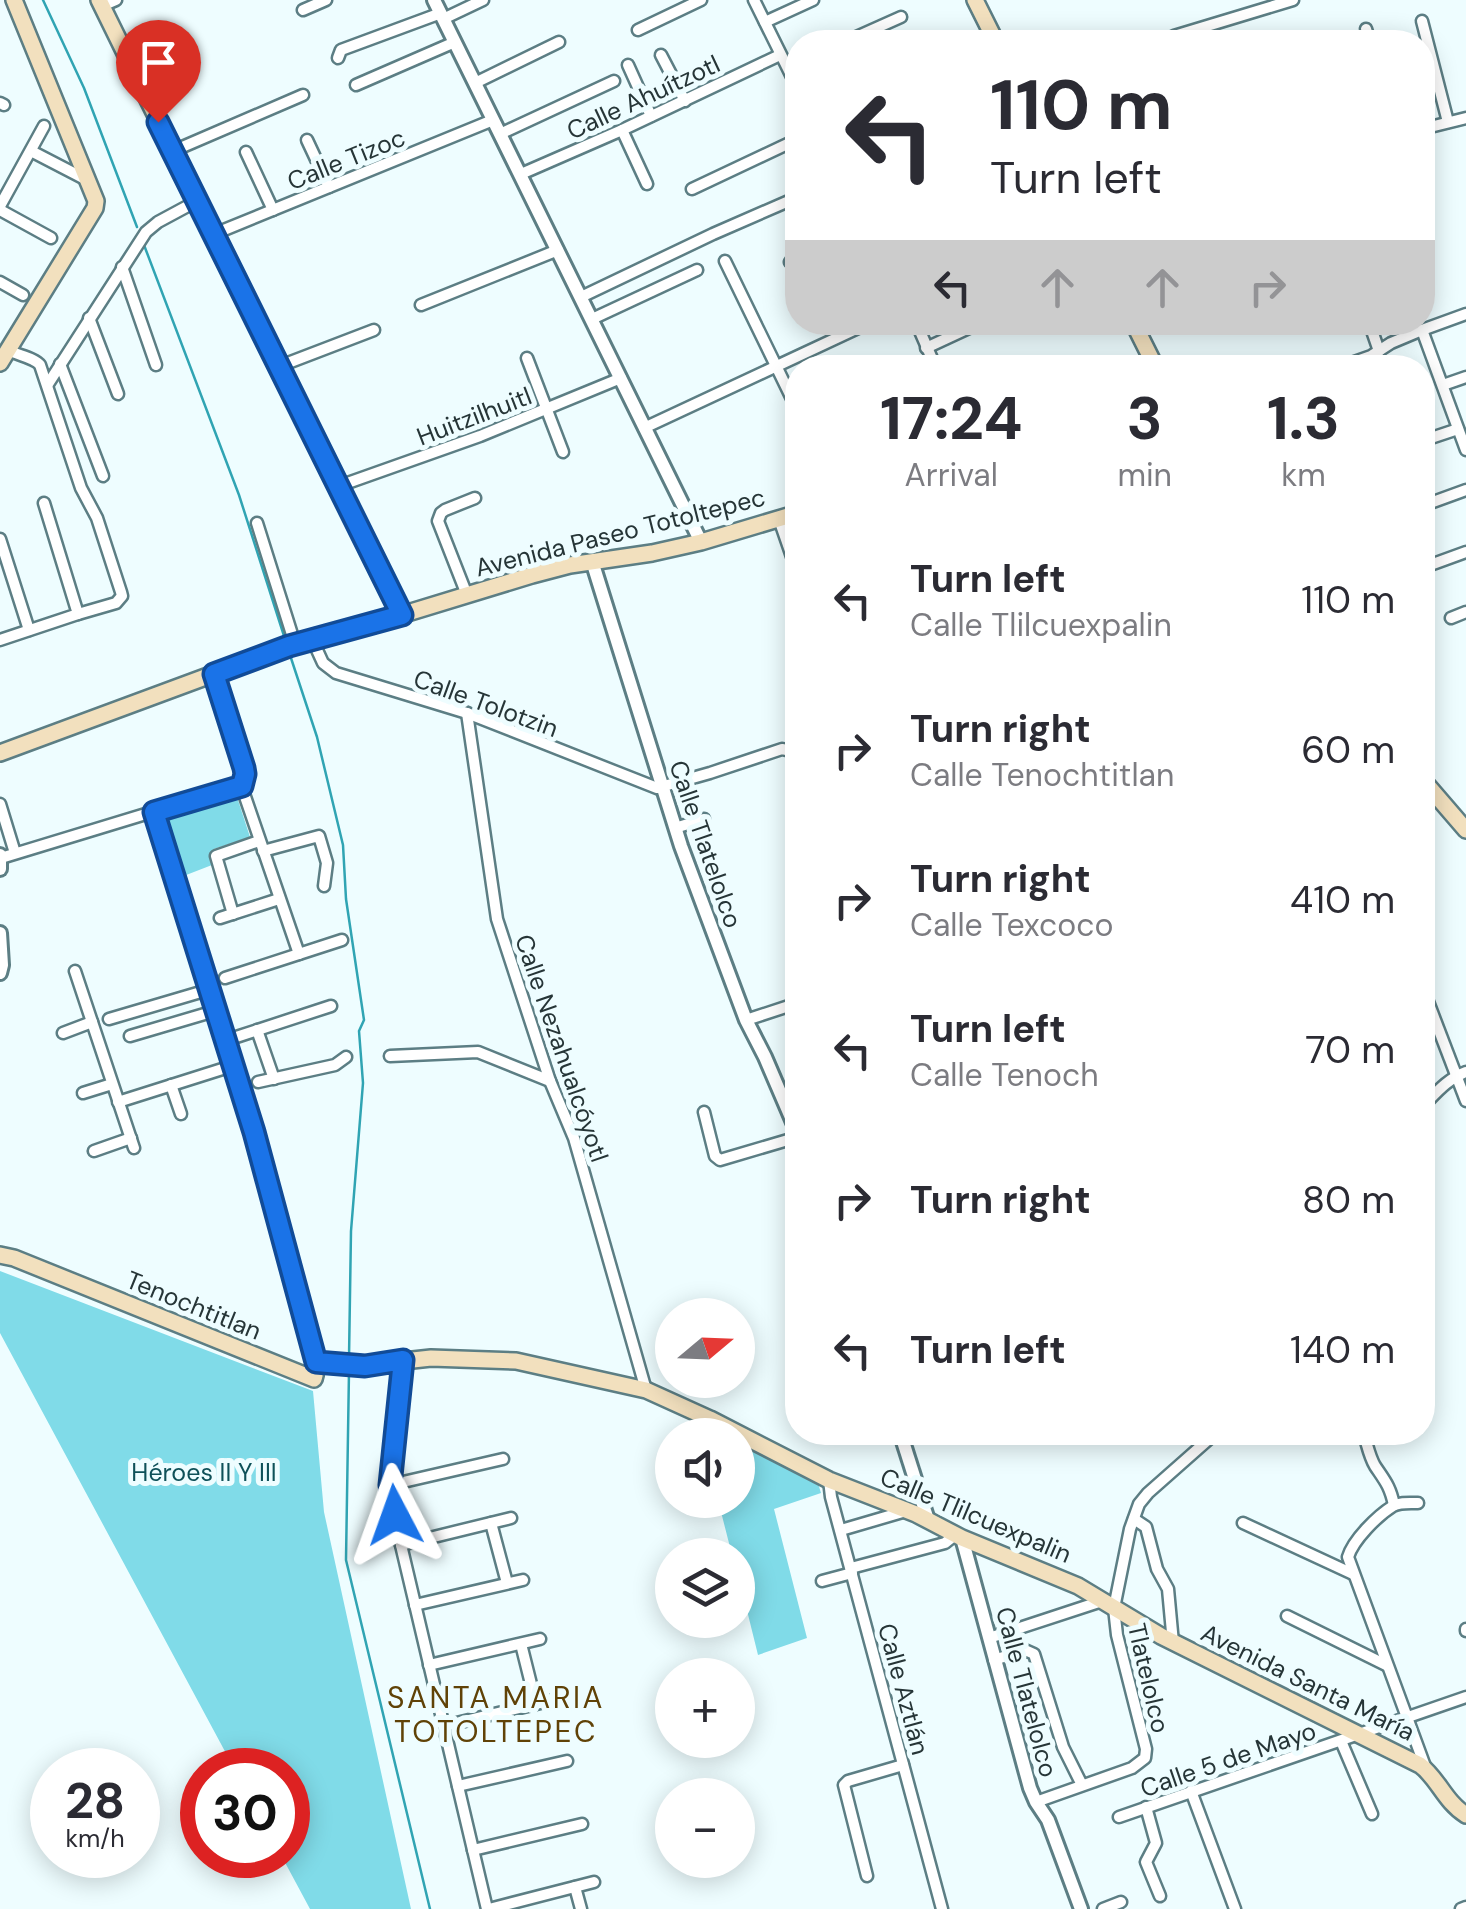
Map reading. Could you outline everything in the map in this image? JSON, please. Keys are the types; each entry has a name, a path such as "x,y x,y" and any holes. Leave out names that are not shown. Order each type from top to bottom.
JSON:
{"main road":[{"path":"4,356 94,208 95,197 14,0"},
{"path":"975,0 990,30"},
{"path":"105,2 197,202 402,615"},
{"name":"Avenida Paseo Totoltepec","path":"0,754 312,639 532,575 700,542 785,517"},
{"path":"1435,803 1466,830"},
{"name":"Tenochtitlan","path":"0,1254 315,1371 351,1366"},
{"name":"Calle Tlilcuexpalin","path":"351,1366 431,1358 516,1361 646,1390 829,1480 1078,1586 1108,1604"},
{"name":"Avenida Santa María","path":"1108,1604 1174,1643 1426,1770 1448,1802 1466,1816"}],"street":[{"path":"303,10 326,0"},
{"path":"434,0 700,542"},
{"path":"338,58 340,50 482,0"},
{"path":"638,30 701,0"},
{"path":"754,0 785,60"},
{"path":"765,22 813,0"},
{"path":"1244,0 1248,12"},
{"path":"1192,30 1292,0"},
{"path":"871,30 901,16"},
{"path":"1422,21 1424,30"},
{"path":"356,86 455,42"},
{"path":"475,83 559,42"},
{"path":"661,54 686,101"},
{"name":"Calle Ahuítzotl","path":"521,174 780,55"},
{"path":"628,65 651,116"},
{"path":"1435,72 1448,122"},
{"path":"500,134 614,81"},
{"path":"173,151 303,96"},
{"path":"1435,126 1466,118"},
{"name":"Calle Tizoc","path":"214,234 493,120"},
{"path":"44,126 0,208 50,238"},
{"path":"622,130 648,184"},
{"path":"307,140 330,187"},
{"path":"692,188 785,145"},
{"path":"30,151 88,180"},
{"path":"246,152 272,210"},
{"path":"48,384 151,226 197,202"},
{"path":"581,298 785,203"},
{"path":"421,305 558,250"},
{"path":"725,262 785,384"},
{"path":"122,268 156,365"},
{"path":"592,319 697,270"},
{"path":"0,282 22,295"},
{"path":"1435,325 1466,314"},
{"path":"89,318 118,394"},
{"path":"280,366 374,330"},
{"path":"800,355 843,335"},
{"path":"921,335 930,355"},
{"path":"926,348 954,335"},
{"path":"1374,335 1379,350"},
{"path":"1371,355 1411,335"},
{"path":"0,640 77,612 116,603 122,596 97,518 82,488 37,361 4,356"},
{"path":"527,358 563,452"},
{"path":"644,428 785,362"},
{"path":"60,364 102,476"},
{"path":"1435,364 1466,450"},
{"path":"1443,385 1466,376"},
{"name":"Huitzilhuitl","path":"339,486 621,378"},
{"path":"1435,439 1462,432"},
{"path":"1435,501 1466,490"},
{"path":"467,595 438,521 440,513 475,498"},
{"path":"44,503 77,612"},
{"path":"778,519 785,538"},
{"path":"257,523 290,646"},
{"path":"0,539 29,630"},
{"path":"1435,563 1466,552"},
{"name":"Calle Tlatelolco","path":"592,561 675,828 746,1020 785,1105"},
{"path":"1451,618 1466,612"},
{"name":"Calle Tolotzin","path":"312,639 322,663 336,673 467,713 661,787"},
{"path":"214,674 244,768 242,786 299,954"},
{"name":"Calle Nezahualcóyotl","path":"467,713 497,919 550,1081 574,1138 646,1390"},
{"path":"661,787 785,749"},
{"path":"0,868 0,857 242,786"},
{"path":"0,804 16,854"},
{"path":"154,812 235,1065 315,1371"},
{"path":"675,828 704,819"},
{"path":"234,914 216,856 319,836 327,863 324,886"},
{"path":"220,918 279,899"},
{"path":"0,934 0,974"},
{"path":"226,978 342,940"},
{"path":"75,971 132,1143 94,1151"},
{"path":"110,1019 211,988"},
{"path":"227,1040 331,1006"},
{"path":"746,1020 785,1007"},
{"path":"130,1036 218,1010"},
{"path":"1435,1015 1461,1074 1466,1101"},
{"path":"63,1032 92,1022"},
{"path":"258,1030 274,1078"},
{"path":"390,1056 478,1052 550,1081"},
{"path":"258,1082 335,1065 346,1057"},
{"path":"118,1102 235,1065"},
{"path":"1435,1094 1461,1074"},
{"path":"83,1093 112,1084"},
{"path":"171,1085 181,1114"},
{"path":"704,1112 715,1156 720,1160 785,1140"},
{"path":"403,1360 390,1485 400,1545 488,1909 594,1882"},
{"path":"904,1445 928,1520"},
{"path":"989,1638 1108,1604 1140,1504 1202,1445"},
{"path":"1367,1445 1374,1464 1385,1477 1394,1505"},
{"path":"390,1485 503,1459"},
{"name":"Calle Aztlán","path":"829,1480 942,1909"},
{"path":"1418,1503 1394,1505 1360,1535 1348,1557 1426,1770"},
{"path":"841,1530 908,1511"},
{"path":"400,1545 511,1518"},
{"path":"1134,1518 1146,1527 1157,1569 1168,1589 1174,1643"},
{"path":"491,1523 506,1584"},
{"path":"1243,1523 1353,1574"},
{"path":"822,1581 958,1536"},
{"name":"Calle Tlatelolco","path":"958,1536 1036,1802 1048,1820 1081,1909"},
{"path":"415,1605 523,1580"},
{"name":"Tlatelolco","path":"1036,1802 1139,1764 1146,1754 1108,1604"},
{"path":"1286,1616 1386,1664"},
{"path":"429,1665 540,1639"},
{"path":"521,1644 536,1704"},
{"path":"994,1660 1025,1650 1034,1654 1062,1748 1082,1785"},
{"name":"Calle 5 de Mayo","path":"1119,1817 1466,1697"},
{"path":"444,1726 552,1700"},
{"path":"1340,1742 1372,1814"},
{"path":"458,1786 567,1761"},
{"path":"866,1876 844,1785 904,1765"},
{"path":"1190,1792 1235,1909"},
{"path":"1146,1807 1156,1843 1146,1862 1160,1896"},
{"path":"473,1850 582,1824"},
{"path":"576,1887 581,1909"},
{"path":"1103,1909 1120,1902"}],"green space":[{"path":"236,794 250,837 214,849 210,856 212,865 181,877 162,817"},
{"name":"Héroes II Y III","path":"0,1271 313,1391 324,1512 411,1909 310,1909 293,1878 310,1878 310,1748 223,1748 0,1333"},
{"path":"755,1449 817,1480 821,1493 774,1509 807,1638 758,1655 754,1638 755,1538 728,1538 723,1518 755,1518"}],"waterway":[{"path":"43,0 84,88 137,227"},
{"path":"144,245 239,495 285,639"},
{"path":"289,652 317,737 343,845 346,899 364,1020 359,1031 363,1083 351,1231 349,1358"},
{"path":"349,1371 346,1560 430,1909"}],"district":[{"name":"SANTA MARIA TOTOLTEPEC","path":"496,1715"}],"route":[{"path":"158,122 402,615 289,646 214,674 244,768 242,786 154,812 227,1040 316,1362 365,1366 403,1360 390,1485 395,1515"}]}
